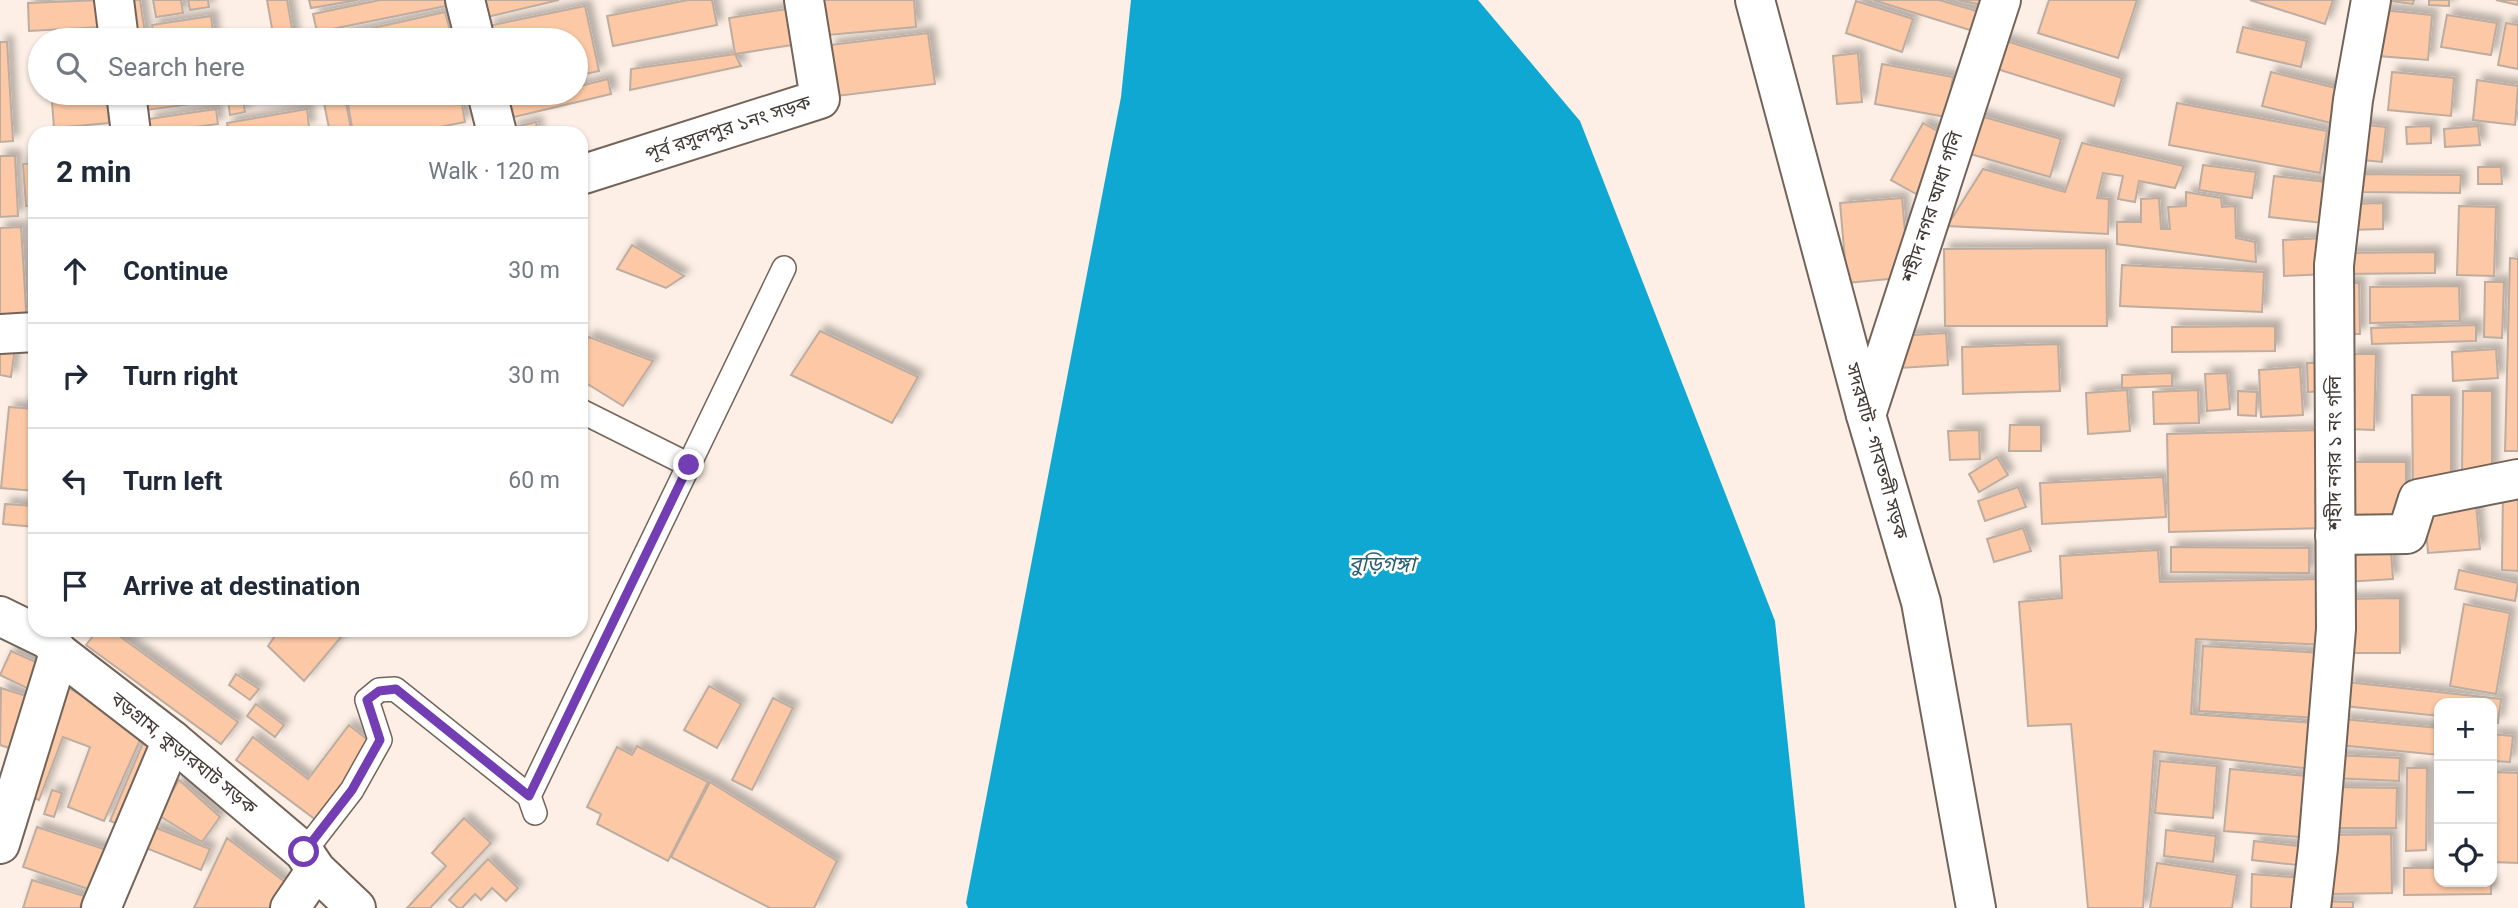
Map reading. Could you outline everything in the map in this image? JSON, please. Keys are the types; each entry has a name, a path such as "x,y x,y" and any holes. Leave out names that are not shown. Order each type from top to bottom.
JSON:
{"main road":[{"path":"114,0 118,28"},
{"path":"465,0 472,28"},
{"name":"পূর্ব রসুলপুর ১নং সড়ক","path":"588,172 820,99 804,0"},
{"name":"সদরঘাট - গাবতলী সড়ক","path":"1755,0 1866,415 1921,602 1976,908"},
{"name":"শহীদ নগর আধা গলি","path":"1866,415 2001,0"},
{"name":"শহীদ নগর ১ নং গলি","path":"2311,908 2336,629 2334,265 2353,100 2371,0"},
{"path":"128,105 130,126"},
{"path":"490,105 495,126"},
{"path":"0,334 28,332"},
{"path":"2335,535 2407,534 2418,499 2518,478"},
{"name":"বড়গ্রাম, কুড়ারঘাট সড়ক","path":"0,616 28,629"},
{"path":"0,844 53,641"},
{"name":"বড়গ্রাম, কুড়ারঘাট সড়ক","path":"53,641 172,740 310,861 356,908"},
{"path":"101,908 172,740"},
{"path":"290,908 310,861"}],"lane":[{"path":"310,861 380,740 367,700 379,691 396,689 532,804 689,465 784,268"},
{"path":"588,414 689,465"}],"water":[{"name":"বুড়িগঙ্গা","path":"1131,0 1478,0 1580,121 1775,621 1805,908 968,908 966,903 1121,97"}],"building":[{"path":"101,0 103,27 29,28 28,3"},
{"path":"128,0 140,0 144,28 132,28"},
{"path":"153,0 181,0 183,13 156,17"},
{"path":"188,0 208,0 209,7 190,10"},
{"path":"267,0 287,0 292,28 272,28"},
{"path":"309,0 358,0 311,8"},
{"path":"380,0 445,0 446,6 337,28 316,28 313,14"},
{"path":"483,0 559,0 487,17"},
{"path":"688,0 712,0 717,25 613,46 607,16"},
{"path":"813,0 914,0 916,27 817,36"},
{"path":"1873,0 1939,0 1980,12 1973,31"},
{"path":"1958,0 1983,0 1982,5"},
{"path":"2049,0 2137,0 2118,58 2038,33"},
{"path":"2250,0 2333,0 2325,24"},
{"path":"2384,0 2414,0 2413,4"},
{"path":"2429,0 2449,0 2449,6 2429,5"},
{"path":"2496,0 2518,0 2518,5"},
{"path":"1856,1 1913,19 1902,52 1846,33"},
{"path":"585,6 599,71 588,73 588,28 488,26"},
{"path":"793,8 799,44 735,54 729,18"},
{"path":"2382,10 2432,15 2428,60 2378,56"},
{"path":"445,12 449,28 373,28"},
{"path":"2447,15 2497,23 2491,55 2441,47"},
{"path":"211,16 212,28 152,28 152,25"},
{"path":"2506,23 2518,25 2518,69 2498,65"},
{"path":"2243,27 2307,41 2301,67 2237,52"},
{"path":"928,33 935,84 837,96 830,45"},
{"path":"2000,39 2122,78 2114,106 1991,67"},
{"path":"0,42 7,42 13,141 0,142"},
{"path":"1858,53 1862,102 1837,104 1833,56"},
{"path":"735,54 741,66 630,90 631,69"},
{"path":"1882,64 1953,77 1946,117 1875,104"},
{"path":"2271,72 2340,89 2331,123 2262,106"},
{"path":"2392,72 2454,78 2451,116 2388,110"},
{"path":"608,79 611,94 588,99 588,84"},
{"path":"2477,80 2518,86 2515,125 2473,120"},
{"path":"2177,103 2327,131 2320,173 2169,145"},
{"path":"52,105 108,105 109,123 54,126"},
{"path":"146,105 184,105 147,110"},
{"path":"229,105 244,105 245,112 230,115"},
{"path":"324,105 346,105 351,126 329,126"},
{"path":"348,105 462,105 465,122 445,126 352,126"},
{"path":"511,105 565,105 514,117"},
{"path":"216,109 218,124 150,126 149,119"},
{"path":"307,109 309,126 228,126 227,123"},
{"path":"1977,115 2061,139 2050,177 1967,153"},
{"path":"536,122 537,126 519,126"},
{"path":"1923,123 1948,137 1916,194 1891,180"},
{"path":"2356,124 2386,127 2382,162 2352,159"},
{"path":"2431,126 2431,143 2407,144 2406,127"},
{"path":"2478,126 2480,145 2445,147 2444,129"},
{"path":"2082,143 2184,166 2175,188 2139,181 2135,202 2118,199 2123,176 2103,173 2097,198 2109,199 2108,234 1947,226 1983,169 2065,192"},
{"path":"0,156 15,156 18,216 0,217"},
{"path":"23,164 28,164 28,206 26,206"},
{"path":"2203,165 2256,172 2252,198 2199,190"},
{"path":"2478,167 2501,167 2502,184 2478,184"},
{"path":"2354,174 2461,175 2460,193 2353,192"},
{"path":"2274,176 2328,182 2323,223 2269,217"},
{"path":"2186,192 2221,198 2222,207 2235,206 2236,238 2255,242 2256,262 2117,244 2117,222 2141,222 2141,199 2159,198 2161,229 2170,229 2168,207 2186,206"},
{"path":"1902,198 1909,277 1847,283 1840,203"},
{"path":"2383,203 2383,229 2349,230 2347,204"},
{"path":"2459,206 2496,207 2494,276 2457,275"},
{"path":"21,227 27,324 0,325 0,228"},
{"path":"2325,238 2327,274 2284,276 2283,240"},
{"path":"632,245 684,276 666,288 617,269"},
{"path":"2106,248 2107,326 1945,326 1944,249"},
{"path":"2435,252 2435,273 2343,274 2343,253"},
{"path":"2510,258 2518,259 2518,451 2505,451"},
{"path":"2122,265 2264,272 2262,312 2120,306"},
{"path":"2485,282 2504,282 2502,338 2484,337"},
{"path":"2341,283 2359,283 2360,334 2342,334"},
{"path":"2459,286 2460,321 2370,323 2370,287"},
{"path":"2476,325 2476,341 2372,344 2371,328"},
{"path":"2275,326 2275,351 2172,352 2172,327"},
{"path":"820,331 918,377 892,423 791,375"},
{"path":"1946,333 1948,365 1899,368 1897,336"},
{"path":"0,338 16,340 11,377 0,375"},
{"path":"588,338 653,361 623,406 588,384"},
{"path":"2058,344 2060,391 1963,394 1962,347"},
{"path":"2496,349 2498,378 2453,381 2452,352"},
{"path":"2350,354 2376,354 2374,430 2348,429"},
{"path":"2307,363 2329,363 2330,391 2308,392"},
{"path":"2300,367 2303,415 2261,417 2259,370"},
{"path":"2172,373 2172,386 2122,388 2122,375"},
{"path":"2227,373 2230,409 2207,411 2205,374"},
{"path":"2127,390 2130,431 2088,434 2086,393"},
{"path":"2198,390 2199,423 2154,424 2153,392"},
{"path":"2238,391 2257,392 2256,416 2238,415"},
{"path":"2463,391 2492,391 2492,471 2462,471"},
{"path":"2412,395 2451,395 2451,488 2413,489"},
{"path":"9,407 28,408 28,490 1,488"},
{"path":"2010,425 2041,425 2041,451 2009,451"},
{"path":"1979,430 1980,459 1950,460 1948,431"},
{"path":"2322,430 2325,528 2169,532 2167,434"},
{"path":"1997,457 2008,475 1979,492 1969,474"},
{"path":"2352,462 2406,462 2406,525 2352,525"},
{"path":"2163,477 2166,517 2042,524 2040,483"},
{"path":"2018,487 2026,507 1985,521 1978,501"},
{"path":"2503,489 2518,489 2518,571 2502,570"},
{"path":"2476,503 2480,549 2428,553 2424,506"},
{"path":"5,504 28,506 28,526 3,524"},
{"path":"2023,528 2031,551 1994,562 1987,539"},
{"path":"2390,540 2393,579 2344,582 2341,544"},
{"path":"2171,547 2309,548 2309,573 2171,572"},
{"path":"2158,550 2160,582 2325,579 2328,645 2196,639 2191,714 2315,723 2311,769 2154,751 2143,908 2088,908 2071,724 2028,726 2019,602 2062,598 2060,556"},
{"path":"2459,570 2518,583 2515,601 2455,589"},
{"path":"2400,598 2400,653 2345,653 2345,599"},
{"path":"2464,604 2510,613 2496,694 2450,686"},
{"path":"92,637 121,637 238,722 221,744 86,645"},
{"path":"274,637 341,637 304,681 268,646"},
{"path":"2203,646 2324,653 2319,718 2199,711"},
{"path":"11,651 47,667 35,692 0,675"},
{"path":"236,674 259,689 250,700 229,685"},
{"path":"2347,682 2492,698 2434,698 2434,715 2344,706"},
{"path":"63,685 144,731 104,821 68,807 90,747 63,737 39,800 22,794"},
{"path":"709,686 741,704 717,748 684,730"},
{"path":"1,688 36,699 18,751 0,745"},
{"path":"773,698 793,708 752,790 732,780"},
{"path":"2497,699 2501,699 2497,723"},
{"path":"256,704 284,725 275,737 247,716"},
{"path":"2342,719 2434,728 2434,754 2339,745"},
{"path":"349,725 374,745 316,820 236,760 253,737 308,779"},
{"path":"2497,734 2513,736 2510,762 2497,761"},
{"path":"145,738 158,744 123,826 110,821"},
{"path":"637,746 708,782 668,861 597,824 601,814 587,807 617,747 632,755"},
{"path":"2333,755 2400,758 2399,781 2332,778"},
{"path":"2160,761 2217,766 2213,818 2155,813"},
{"path":"2407,768 2427,768 2426,850 2406,851"},
{"path":"2230,769 2318,777 2313,838 2224,831"},
{"path":"2497,772 2518,773 2518,863 2497,862"},
{"path":"179,780 220,817 202,842 158,815"},
{"path":"710,782 837,861 814,908 770,908 671,857"},
{"path":"2330,787 2397,788 2396,828 2329,828"},
{"path":"52,790 62,793 54,817 44,814"},
{"path":"464,818 491,843 430,908 407,908 446,866 432,853"},
{"path":"37,827 107,850 94,891 23,867"},
{"path":"154,827 210,849 201,870 146,848"},
{"path":"2166,830 2216,836 2213,862 2164,856"},
{"path":"2391,834 2392,893 2332,894 2330,835"},
{"path":"227,838 289,885 279,908 194,908"},
{"path":"2254,841 2308,847 2306,866 2252,860"},
{"path":"488,859 518,888 506,901 492,888 481,900 475,894 462,908 458,908 449,900"},
{"path":"2157,863 2237,875 2232,908 2150,908"},
{"path":"2404,868 2434,868 2434,887 2491,887 2491,894 2404,895"},
{"path":"2252,874 2303,878 2301,908 2251,908"},
{"path":"32,880 84,896 80,908 23,908"},
{"path":"2317,901 2353,902 2353,908 2317,908"}],"route":[{"path":"304,852 352,790 380,740 367,700 379,691 396,689 529,796 689,465"}]}
